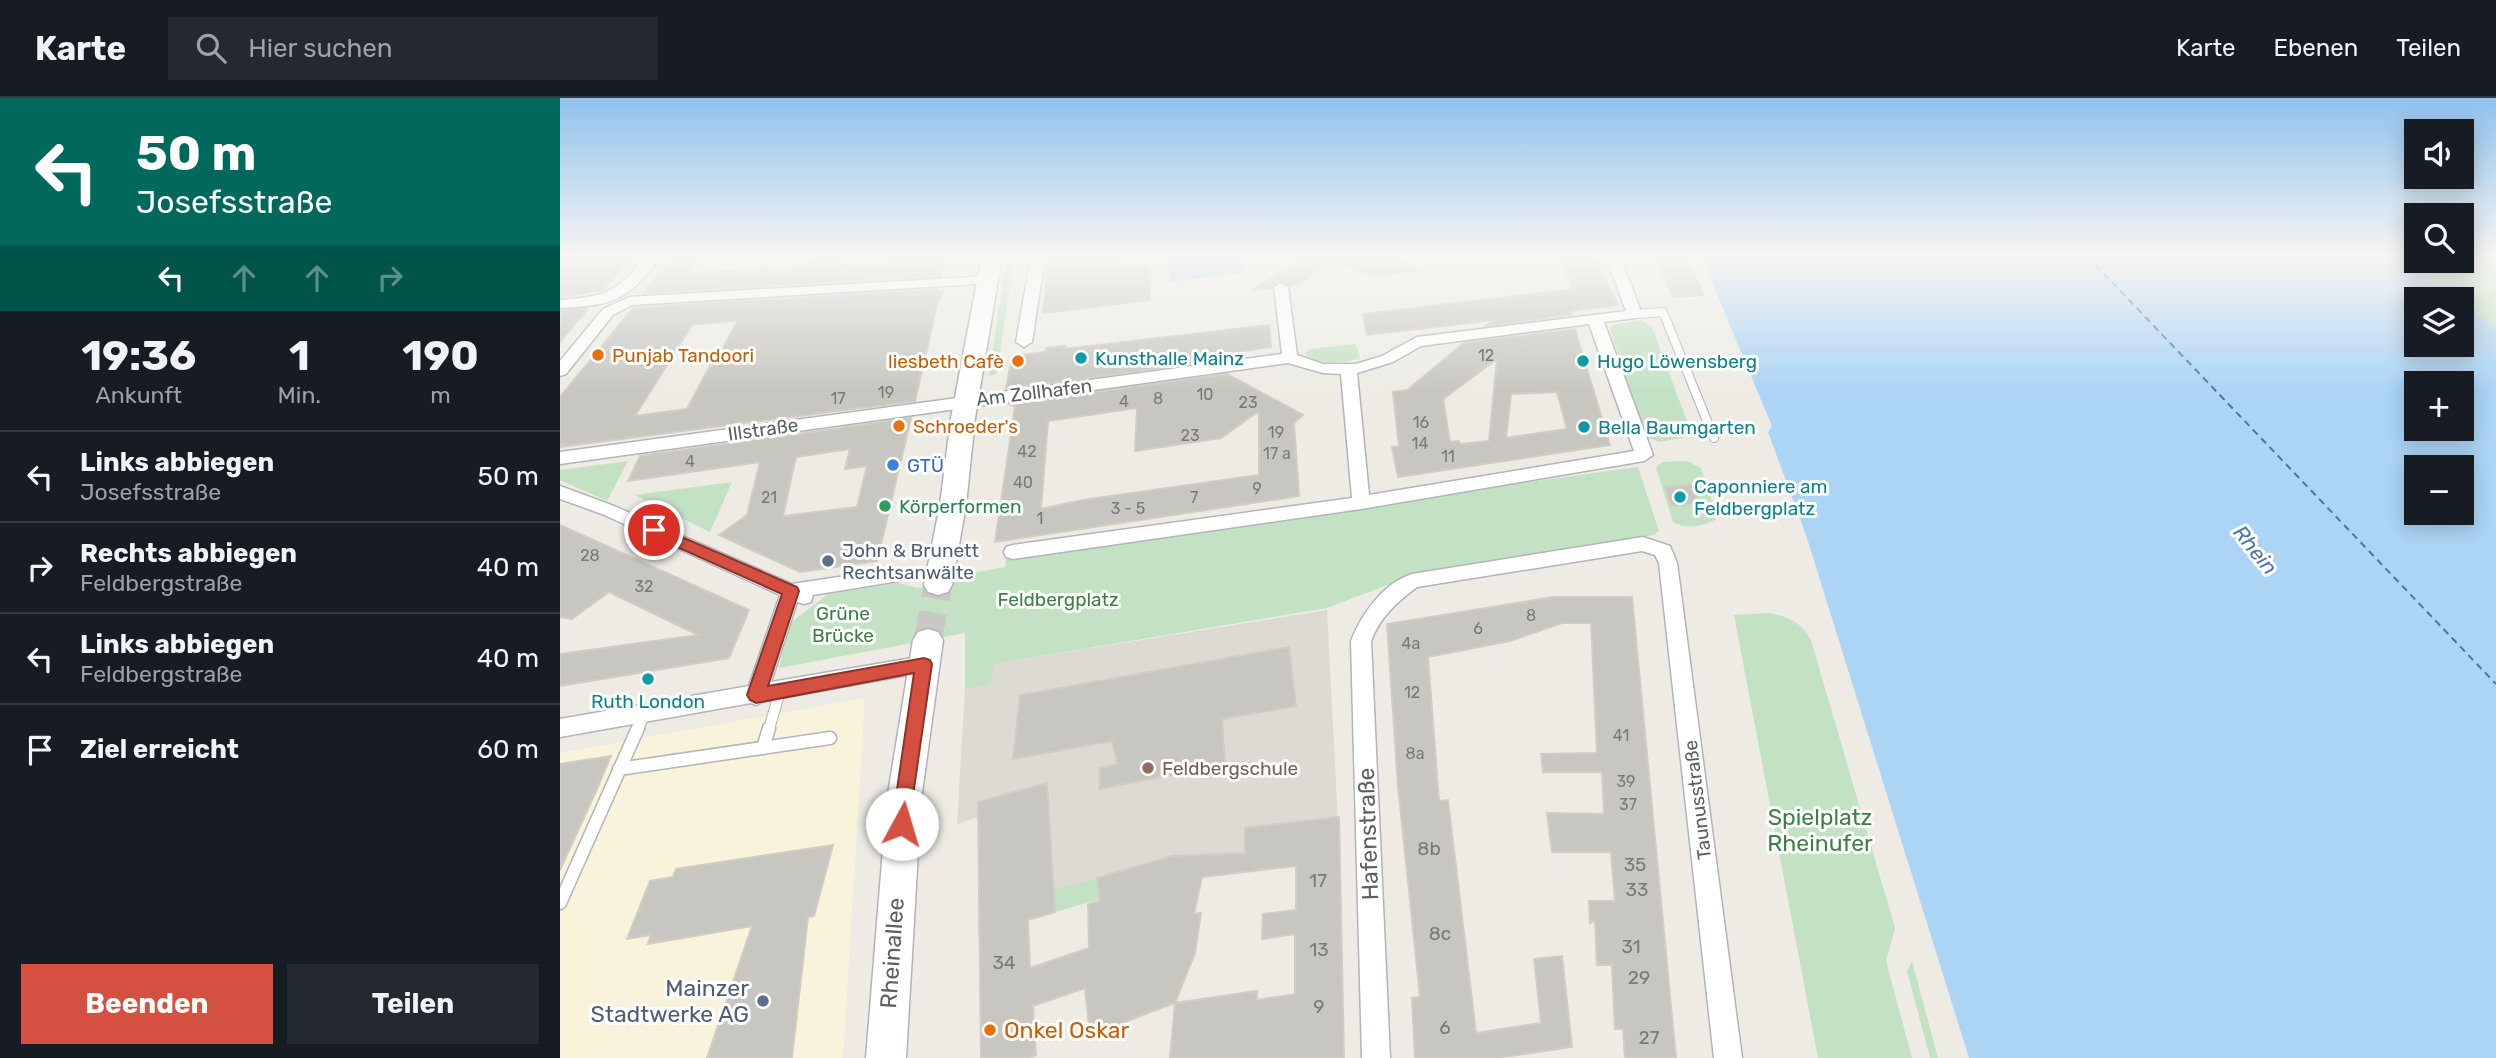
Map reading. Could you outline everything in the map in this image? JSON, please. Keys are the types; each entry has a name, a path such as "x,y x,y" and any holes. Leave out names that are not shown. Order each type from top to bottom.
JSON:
{"main road":[{"path":"938,585 984,301"},
{"name":"Rheinallee","path":"886,1058 904,800 926,652"}],"street":[{"path":"560,304 600,301"},
{"path":"560,371 618,301"},
{"path":"1024,342 1031,301"},
{"path":"1283,301 1290,358"},
{"path":"1630,301 1635,314"},
{"name":"Am Zollhafen","path":"966,401 1290,358 1319,369 1349,370 1390,360 1417,342 1635,314"},
{"path":"1013,552 1361,503 1644,455 1595,319"},
{"path":"1349,370 1361,503"},
{"name":"Illstraße","path":"560,458 966,401"},
{"path":"560,492 608,510 797,594 892,576"},
{"name":"Taunusstraße","path":"1374,614 1412,581 1643,544 1663,551 1668,563 1728,1058"},
{"path":"756,695 797,594"},
{"name":"Hafenstraße","path":"1374,614 1366,623 1361,641 1376,1058"},
{"path":"560,728 780,691 926,652"}],"lane":[{"path":"1635,314 1663,312 1714,438"},
{"path":"763,748 780,691"},
{"path":"560,902 645,713"},
{"path":"619,769 830,738"}],"shaded area":[{"name":"Feldbergschule","path":"1327,610 1340,861 1165,879 978,935 978,817 957,824 965,689 991,684 993,664"},
{"name":"Mainzer Stadtwerke AG","path":"865,698 843,1058 560,1058 560,753"}],"green space":[{"path":"1000,301 1008,301 997,374 989,376"},
{"path":"2474,301 2496,301 2496,328 2474,311"},
{"path":"1641,320 1652,328 1690,429 1686,437 1660,442 1645,437 1610,329 1612,325"},
{"path":"1356,344 1360,359 1324,362 1305,354 1310,349"},
{"path":"628,461 607,501 560,480 560,470"},
{"path":"1687,461 1701,468 1716,513 1715,520 1705,524 1683,526 1673,522 1656,468 1662,462"},
{"name":"Feldbergplatz","path":"1638,467 1659,531 1654,535 1395,582 1327,608 994,664 991,684 965,689 965,633 779,668 789,624 828,594 899,583 917,588 972,580 973,573 1005,567 1007,553"},
{"path":"732,482 710,532 634,495"},
{"name":"Spielplatz Rheinufer","path":"1768,613 1793,621 1811,640 1895,928 1886,961 1912,1058 1818,1058 1734,615"},
{"path":"1098,878 1100,899 1055,912 1054,890"},
{"path":"1912,961 1938,1058 1930,1058 1907,971"}],"water":[{"name":"Rhein","path":"1720,301 2404,301 2404,357 2474,357 2474,311 2496,328 2496,1058 1969,1058 1806,535 1768,432 1772,426"}],"building":[{"path":"749,301 939,301 915,401 560,447 560,397 633,308","holes":["738,320 716,361 712,362 687,409 635,416 692,325"]},
{"path":"1044,301 1143,301 1043,313"},
{"path":"1474,301 1616,301 1618,305 1570,311 1571,315 1486,326 1494,320 1367,335 1363,314"},
{"path":"587,310 560,342 560,311"},
{"path":"1269,325 1271,347 1197,358 1204,362 1006,389 1012,356 1045,352 1046,348 1065,346 1064,349"},
{"path":"1575,329 1610,445 1398,477 1392,447 1399,446 1393,392 1407,390 1464,343","holes":["1497,359 1489,441 1461,444 1459,441 1450,442 1443,399","1557,392 1567,429 1506,438 1511,394"]},
{"path":"1227,374 1303,415 1294,423 1299,496 995,542 1015,407 1009,404","holes":["1137,408 1135,451 1221,438 1259,411 1259,475 1083,500 1041,509 1048,421"]},
{"path":"911,418 877,561 800,572 719,535 747,515 760,462 628,481 640,456","holes":["850,449 845,469 867,466 857,507 783,516 796,457"]},
{"name":"Caponniere am Feldbergplatz","path":"1692,485 1698,504 1671,506 1665,487"},
{"path":"560,525 749,610 729,658 560,686 560,654 698,635 609,592 572,619 560,617"},
{"path":"1553,597 1632,597 1676,1058 1625,1058 1623,1029 1615,1029 1612,965 1597,965 1595,921 1590,923 1589,901 1615,901 1611,852 1552,852 1547,813 1604,814 1602,772 1543,772 1541,754 1597,753 1591,623 1562,623 1510,641 1428,657 1439,801 1448,800 1476,1033 1541,1023 1534,959 1562,956 1572,1047 1498,1058 1415,1058 1412,998 1420,997 1398,786 1387,624"},
{"path":"1289,647 1296,706 1222,719 1225,765 1099,789 1100,768 1117,764 1112,741 1013,759 1020,695"},
{"path":"611,756 597,789 560,870 560,764"},
{"path":"1047,783 1055,912 1028,920 1030,968 1089,948 1088,904 1100,901 1097,878 1173,856 1245,853 1245,828 1339,817 1344,1058 1170,1058 1175,1003 1090,1035 1085,988 1033,1006 1036,1055 1028,1058 981,1058 978,802","holes":["1296,866 1296,910 1263,914 1262,939 1295,934 1295,994 1257,1000 1257,991 1175,1003 1195,953 1201,913 1194,914 1202,877"]},
{"name":"Mainzer Stadtwerke AG","path":"833,845 814,916 808,917 792,1058 707,1058 752,926 648,944 651,935 627,939 650,881 673,877 676,869"}],"ferry route":[{"path":"2130,301 2496,684"}],"tunnel":[{"path":"928,640 938,585"}],"place":[{"name":"Punjab Tandoori","path":"598,355"},
{"name":"Kunsthalle Mainz","path":"1081,358"},
{"name":"liesbeth Cafè","path":"1018,361"},
{"name":"Hugo Löwensberg","path":"1583,361"},
{"name":"Schroeder's","path":"899,426"},
{"name":"Bella Baumgarten","path":"1584,427"},
{"name":"GTÜ","path":"893,465"},
{"name":"Caponniere am Feldbergplatz","path":"1680,497"},
{"name":"Körperformen","path":"885,506"},
{"name":"John & Brunett Rechtsanwälte","path":"828,561"},
{"name":"Ruth London","path":"648,679"},
{"name":"Feldbergschule","path":"1148,768"},
{"name":"Mainzer Stadtwerke AG","path":"763,1001"},
{"name":"Onkel Oskar","path":"990,1030"}],"route":[{"path":"654,530 791,591 756,695 924,664 902,824"}],"park label":[{"name":"Grüne Brücke","path":"843,624"}]}
